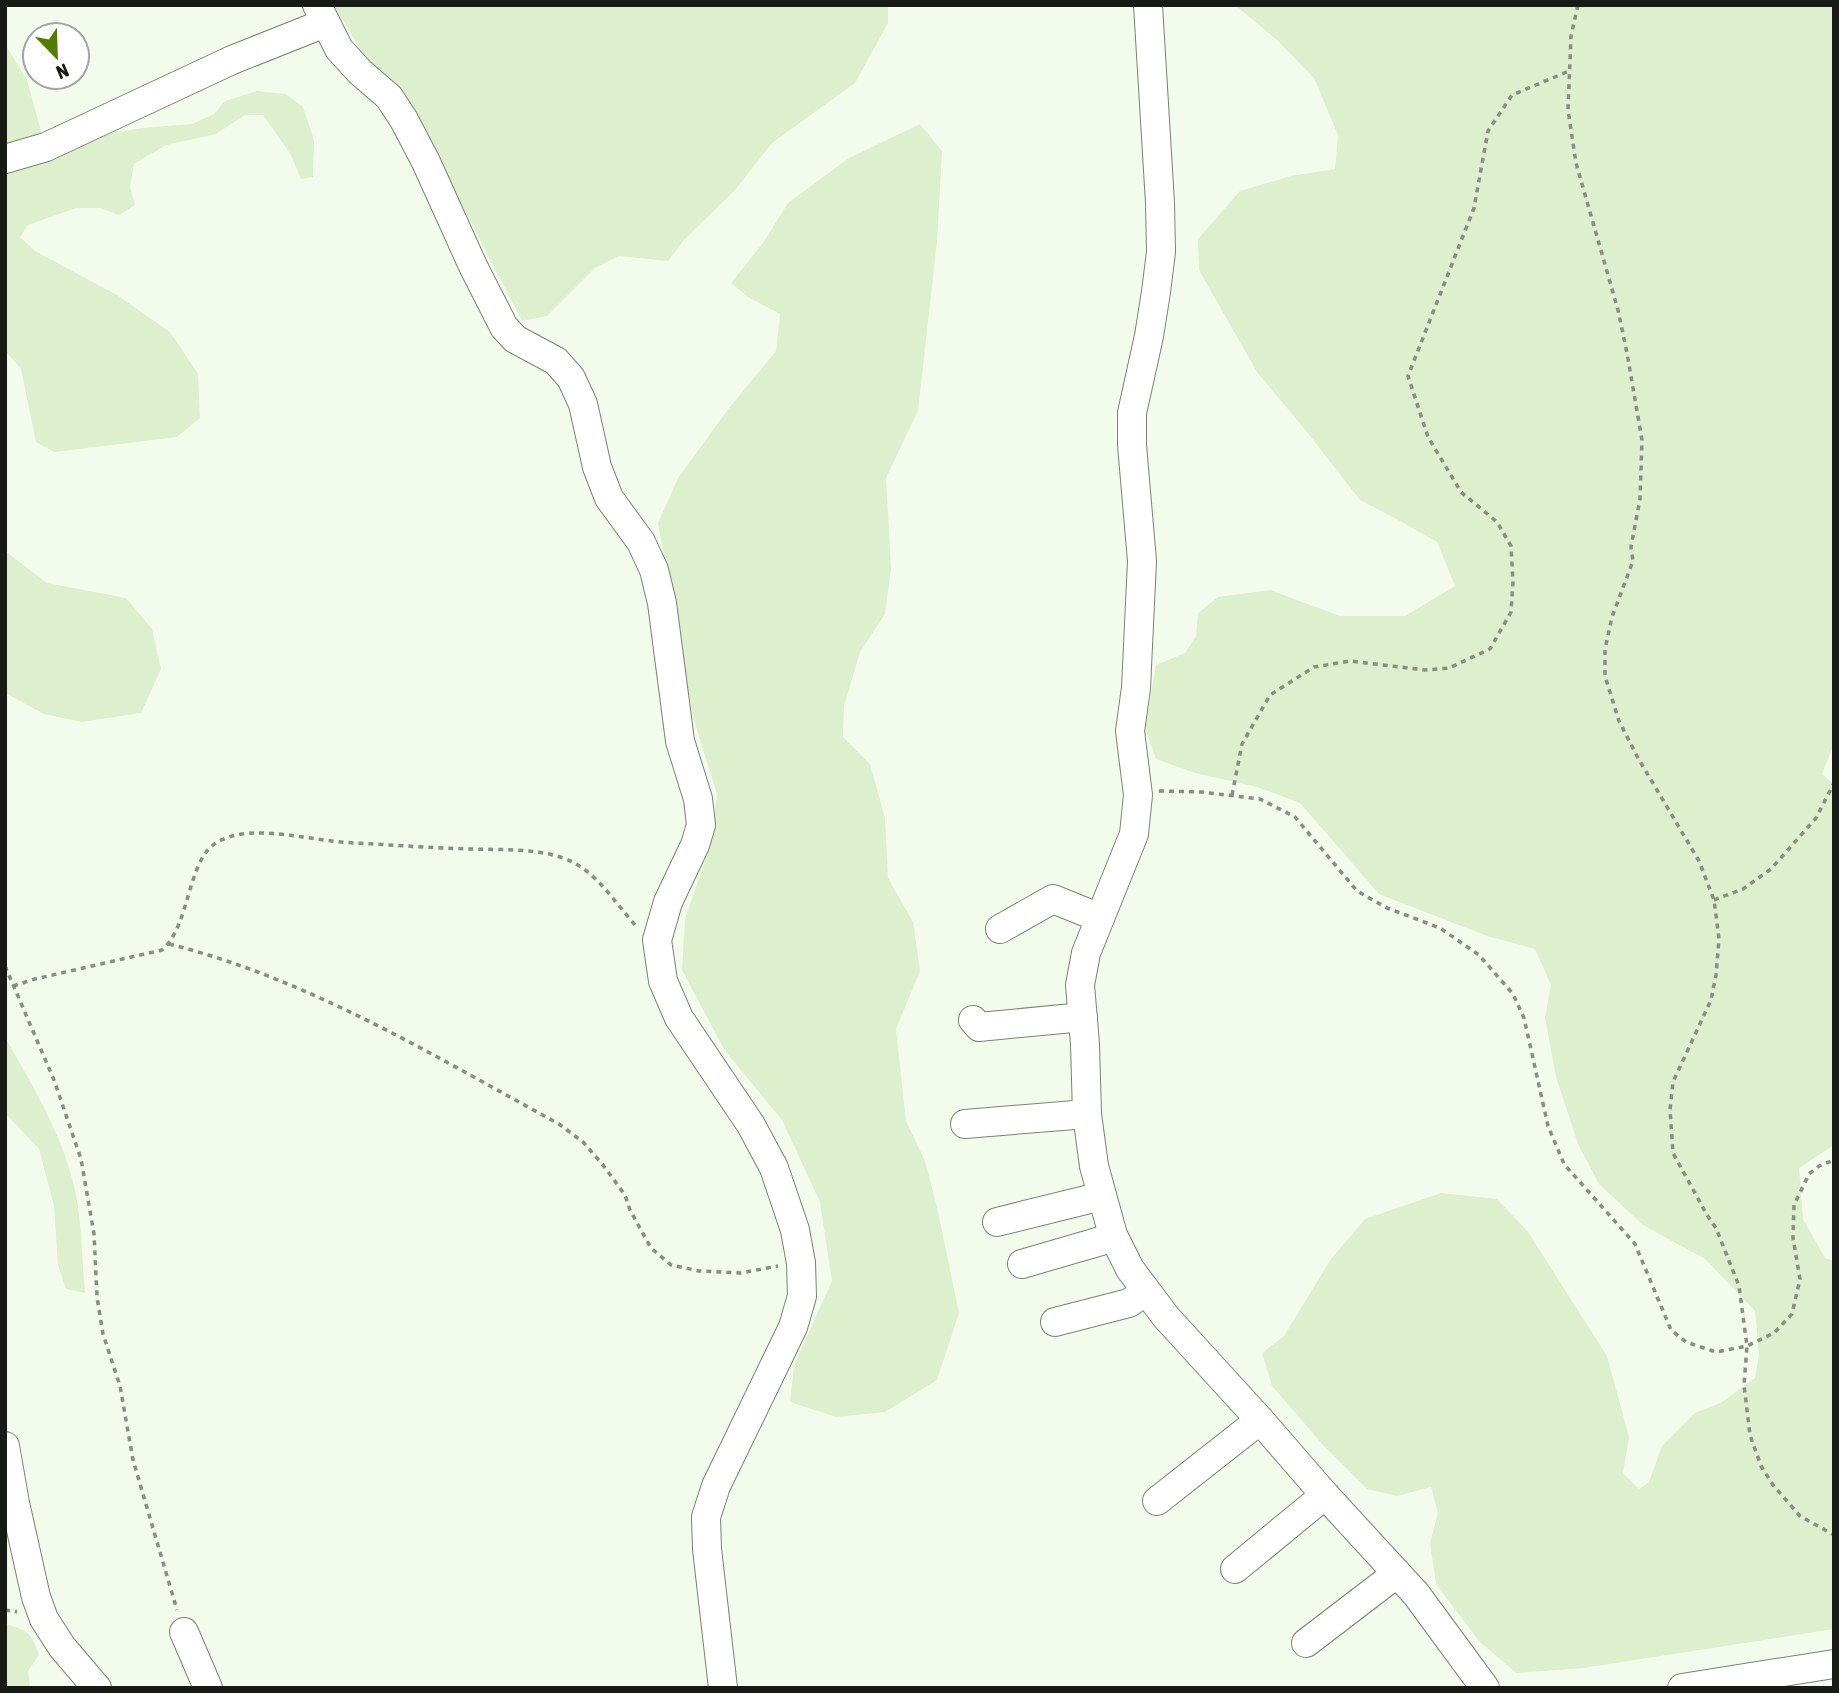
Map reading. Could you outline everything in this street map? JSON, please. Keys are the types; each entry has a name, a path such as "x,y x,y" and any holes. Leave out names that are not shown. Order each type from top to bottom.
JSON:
{"street":[{"path":"1148,5 1161,252 1149,336 1132,413 1132,445 1142,561 1136,688 1130,731 1138,795 1134,834 1086,953 1080,985 1087,1114 1094,1166 1113,1235 1130,1269 1146,1291 1166,1317 1416,1594 1485,1688"},
{"path":"5,159 46,147 232,61 321,14 340,48 360,72 389,97 404,120 504,327 514,339 556,361 572,378 583,404 597,467 609,498 641,542 654,570 662,603 680,741 698,799 701,825 695,845 668,902 657,940 663,981 679,1018 751,1125 774,1168 795,1230 801,1263 803,1296 793,1327 716,1486 706,1517 707,1549 723,1688"},
{"path":"1000,929 1053,899 1100,918"},
{"path":"973,1020 979,1027 1083,1017"},
{"path":"965,1124 1087,1114"},
{"path":"997,1222 1102,1196"},
{"path":"1022,1264 1113,1235"},
{"path":"1055,1322 1129,1303 1146,1291"},
{"path":"1157,1501 1260,1420"},
{"path":"5,1446 36,1597 44,1619 62,1647 97,1688"},
{"path":"1235,1569 1325,1495"},
{"path":"1306,1643 1396,1572"},
{"path":"184,1632 208,1688"},
{"path":"1682,1688 1834,1664"}],"path":[{"path":"1578,5 1571,36 1569,71 1569,110 1576,163 1618,310 1642,440 1640,499 1631,547 1633,561 1612,617 1605,649 1605,676 1619,721 1699,861 1714,900 1719,939 1711,1000 1673,1082 1670,1110 1673,1153 1716,1228 1739,1286 1747,1346 1744,1385 1750,1435 1761,1466 1773,1485 1800,1516 1834,1535"},
{"path":"1232,795 1242,744 1270,695 1314,667 1350,661 1425,670 1448,668 1490,649 1511,612 1511,546 1497,522 1461,492 1428,437 1408,376 1474,208 1488,131 1512,95 1569,71"},
{"path":"1714,900 1743,889 1771,869 1816,818 1834,783"},
{"path":"1138,795 1160,791 1260,799 1296,817 1357,891 1387,908 1440,928 1479,955 1513,994 1524,1018 1548,1126 1564,1164 1635,1244 1671,1330 1686,1342 1716,1352 1747,1346 1774,1333 1792,1314 1800,1279 1794,1238 1794,1205 1809,1174 1834,1160"},
{"path":"13,986 162,950 169,944 177,929 201,861 211,846 225,838 255,833 290,834 335,842 523,850 562,857 599,882 648,938 657,940"},
{"path":"169,944 197,951 323,998 400,1036 559,1124 583,1142 603,1165 625,1195 651,1248 671,1265 699,1271 741,1273 801,1263"},
{"path":"5,966 54,1080 82,1159 94,1234 97,1297 103,1334 120,1386 133,1460 184,1632"}],"green space":[{"path":"334,5 888,5 888,23 855,83 772,143 735,190 684,240 668,261 619,256 595,268 547,316 522,321 407,99 366,59"},
{"path":"1235,5 1834,5 1834,744 1822,774 1834,784 1834,1145 1799,1168 1803,1219 1825,1258 1834,1261 1834,1629 1583,1668 1516,1673 1479,1641 1436,1584 1430,1543 1438,1513 1431,1487 1397,1496 1367,1489 1323,1445 1272,1386 1262,1353 1284,1336 1331,1259 1365,1219 1441,1193 1497,1199 1528,1232 1607,1356 1629,1437 1623,1473 1639,1489 1649,1482 1662,1446 1695,1413 1722,1402 1755,1378 1759,1354 1755,1311 1705,1259 1643,1225 1599,1184 1578,1144 1556,1077 1545,1018 1551,985 1535,949 1487,936 1379,894 1300,803 1257,787 1195,773 1156,759 1145,728 1156,665 1185,653 1196,636 1198,613 1218,597 1270,590 1340,616 1405,616 1455,586 1437,542 1360,500 1257,372 1199,270 1198,239 1240,191 1291,176 1335,169 1338,135 1314,78 1277,40"},
{"path":"5,44 21,70 21,91 30,91 41,131 31,157 47,161 111,133 192,124 214,114 225,101 257,91 286,94 303,107 314,140 313,177 301,179 291,155 263,115 245,115 216,134 166,145 134,164 130,187 135,205 119,215 101,208 76,208 28,225 20,237 35,251 117,295 170,332 198,374 200,418 177,437 54,452 36,442 21,369 5,353"},
{"path":"920,124 942,151 937,242 918,411 886,478 891,568 885,614 860,652 844,706 843,737 870,764 885,818 888,878 913,922 920,971 896,1029 906,1121 925,1161 959,1313 937,1380 885,1412 836,1417 790,1402 794,1365 832,1281 820,1202 782,1120 725,1051 682,970 685,919 710,846 717,794 693,717 658,523 678,478 729,408 776,351 780,314 748,297 731,283 763,243 788,203 849,158"},
{"path":"5,551 47,583 126,598 152,629 161,669 141,713 82,722 44,714 5,693"},
{"path":"5,1037 47,1113 71,1174 80,1219 85,1293 66,1289 58,1265 54,1206 39,1149 5,1113"},
{"path":"5,1624 28,1634 39,1655 28,1671 30,1688 5,1688"}]}
